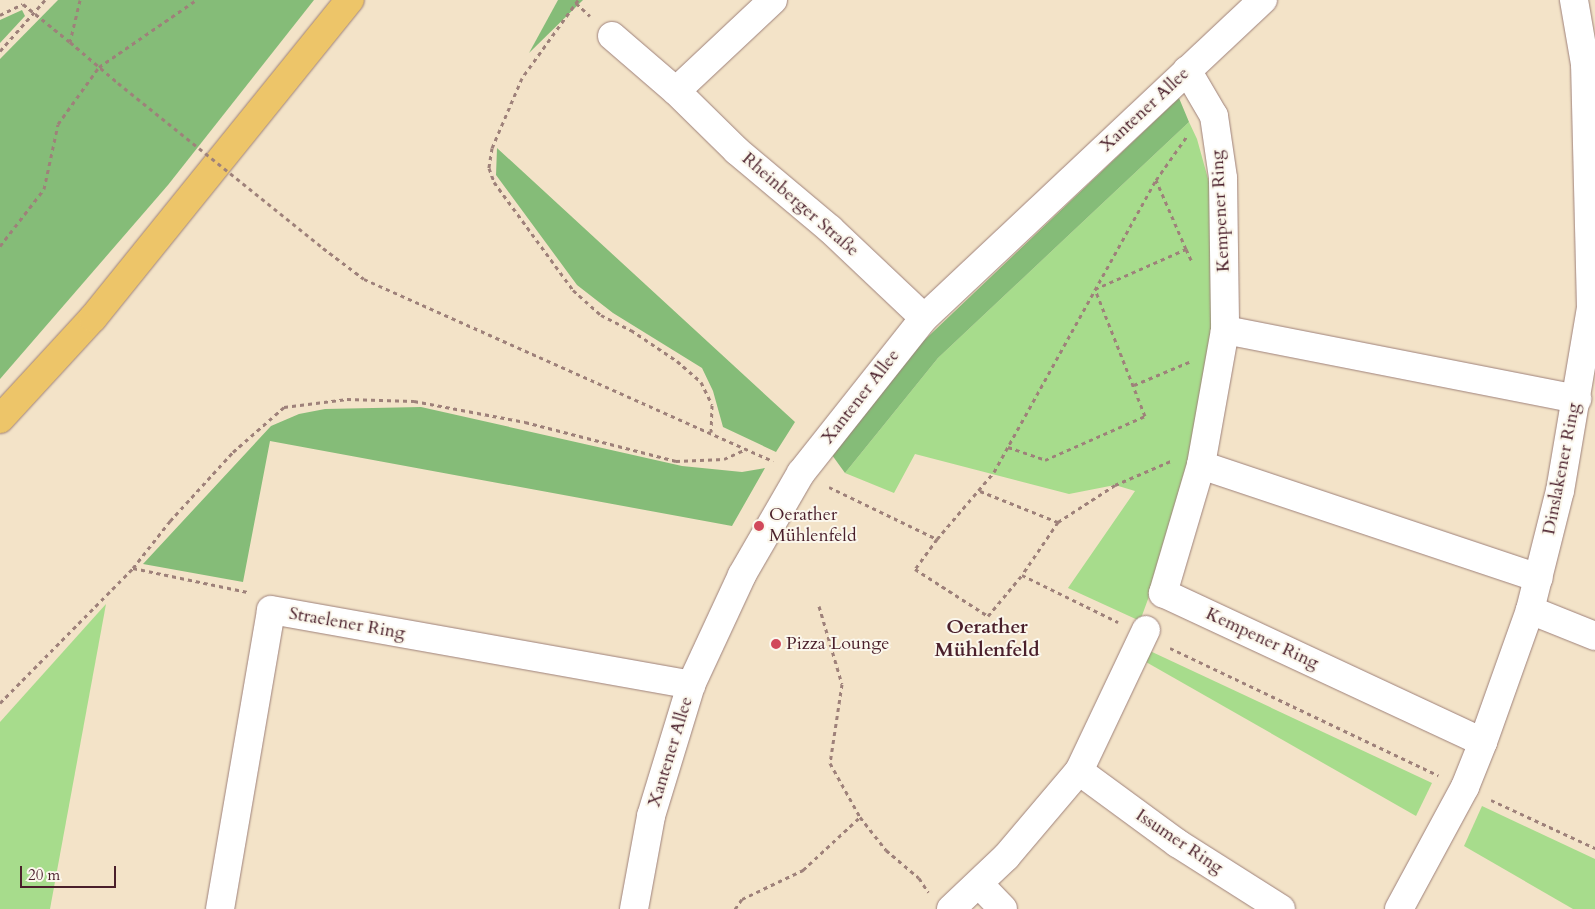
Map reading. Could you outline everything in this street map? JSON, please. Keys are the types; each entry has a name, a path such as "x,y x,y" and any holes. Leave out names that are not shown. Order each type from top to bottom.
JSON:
{"main road":[{"path":"0,419 94,318 350,0"}],"street":[{"path":"676,91 772,0"},
{"name":"Xantener Allee","path":"634,909 651,816 691,685 742,575 800,473 924,318 1263,0"},
{"name":"Dinslakener Ring","path":"1399,909 1465,787 1530,610 1539,578 1576,399 1593,309 1585,64 1574,0"},
{"name":"Rheinberger Straße","path":"612,36 676,91 737,150 830,229 924,318"},
{"name":"Kempener Ring","path":"1187,70 1214,116 1223,178 1225,330 1202,465 1163,593 1483,742"},
{"path":"1225,330 1576,399"},
{"path":"1202,465 1539,578"},
{"name":"Straelener Ring","path":"220,909 271,610 691,685"},
{"path":"1530,610 1595,636"},
{"path":"951,909 980,884 1078,771 1145,633"},
{"name":"Issumer Ring","path":"1078,771 1177,843 1281,909"},
{"path":"980,884 1003,909"}],"path":[{"path":"0,51 45,0"},
{"path":"70,42 80,0"},
{"path":"0,246 44,189 58,124 99,67 196,0"},
{"path":"578,0 522,78 492,148 489,168 494,182 573,290 601,315 661,351 701,382 712,406 711,432"},
{"path":"0,14 22,2 118,83 364,279 711,432 937,539"},
{"path":"1202,465 1170,461 1115,485 1058,522 1022,575 988,616 915,568 937,539 980,491 1008,447 1156,180 1184,139 1214,116"},
{"path":"1095,289 1186,249 1156,180"},
{"path":"1008,447 1045,460 1145,416 1095,289"},
{"path":"1134,385 1204,356 1225,330"},
{"path":"0,704 133,568 170,521 233,452 284,407 347,399 414,401 525,422 676,461 724,459 746,449"},
{"path":"980,491 1058,522"},
{"path":"133,568 250,592 271,610"},
{"path":"1022,575 1595,848"},
{"path":"819,606 842,684 830,763 860,817 886,850 919,878 929,894"},
{"path":"735,909 742,899 803,870 860,817"}],"green space":[{"path":"58,0 314,0 168,185 0,379 0,59"},
{"path":"558,0 583,0 529,53"},
{"path":"22,10 25,16 0,43 0,20"},
{"path":"1179,98 1189,122 938,358 845,473 832,455 914,350"},
{"path":"1189,122 1197,139 1215,204 1219,244 1209,378 1173,531 1140,621 1068,588 1135,491 1115,485 1069,494 915,454 894,493 845,473 938,358"},
{"path":"497,148 795,422 776,452 723,427 713,391 702,368 613,313 577,285 496,175"},
{"path":"421,407 682,466 742,472 765,468 732,526 270,441 243,582 143,564 271,426 299,414 325,409"},
{"path":"106,604 50,909 0,909 0,722"},
{"path":"1150,651 1432,783 1416,816 1146,662"},
{"path":"1482,806 1595,859 1595,909 1573,909 1464,846"}],"place":[{"name":"Oerather Mühlenfeld","path":"759,526"},
{"name":"Pizza Lounge","path":"776,644"}],"district":[{"name":"Oerather Mühlenfeld","path":"987,638"}]}
